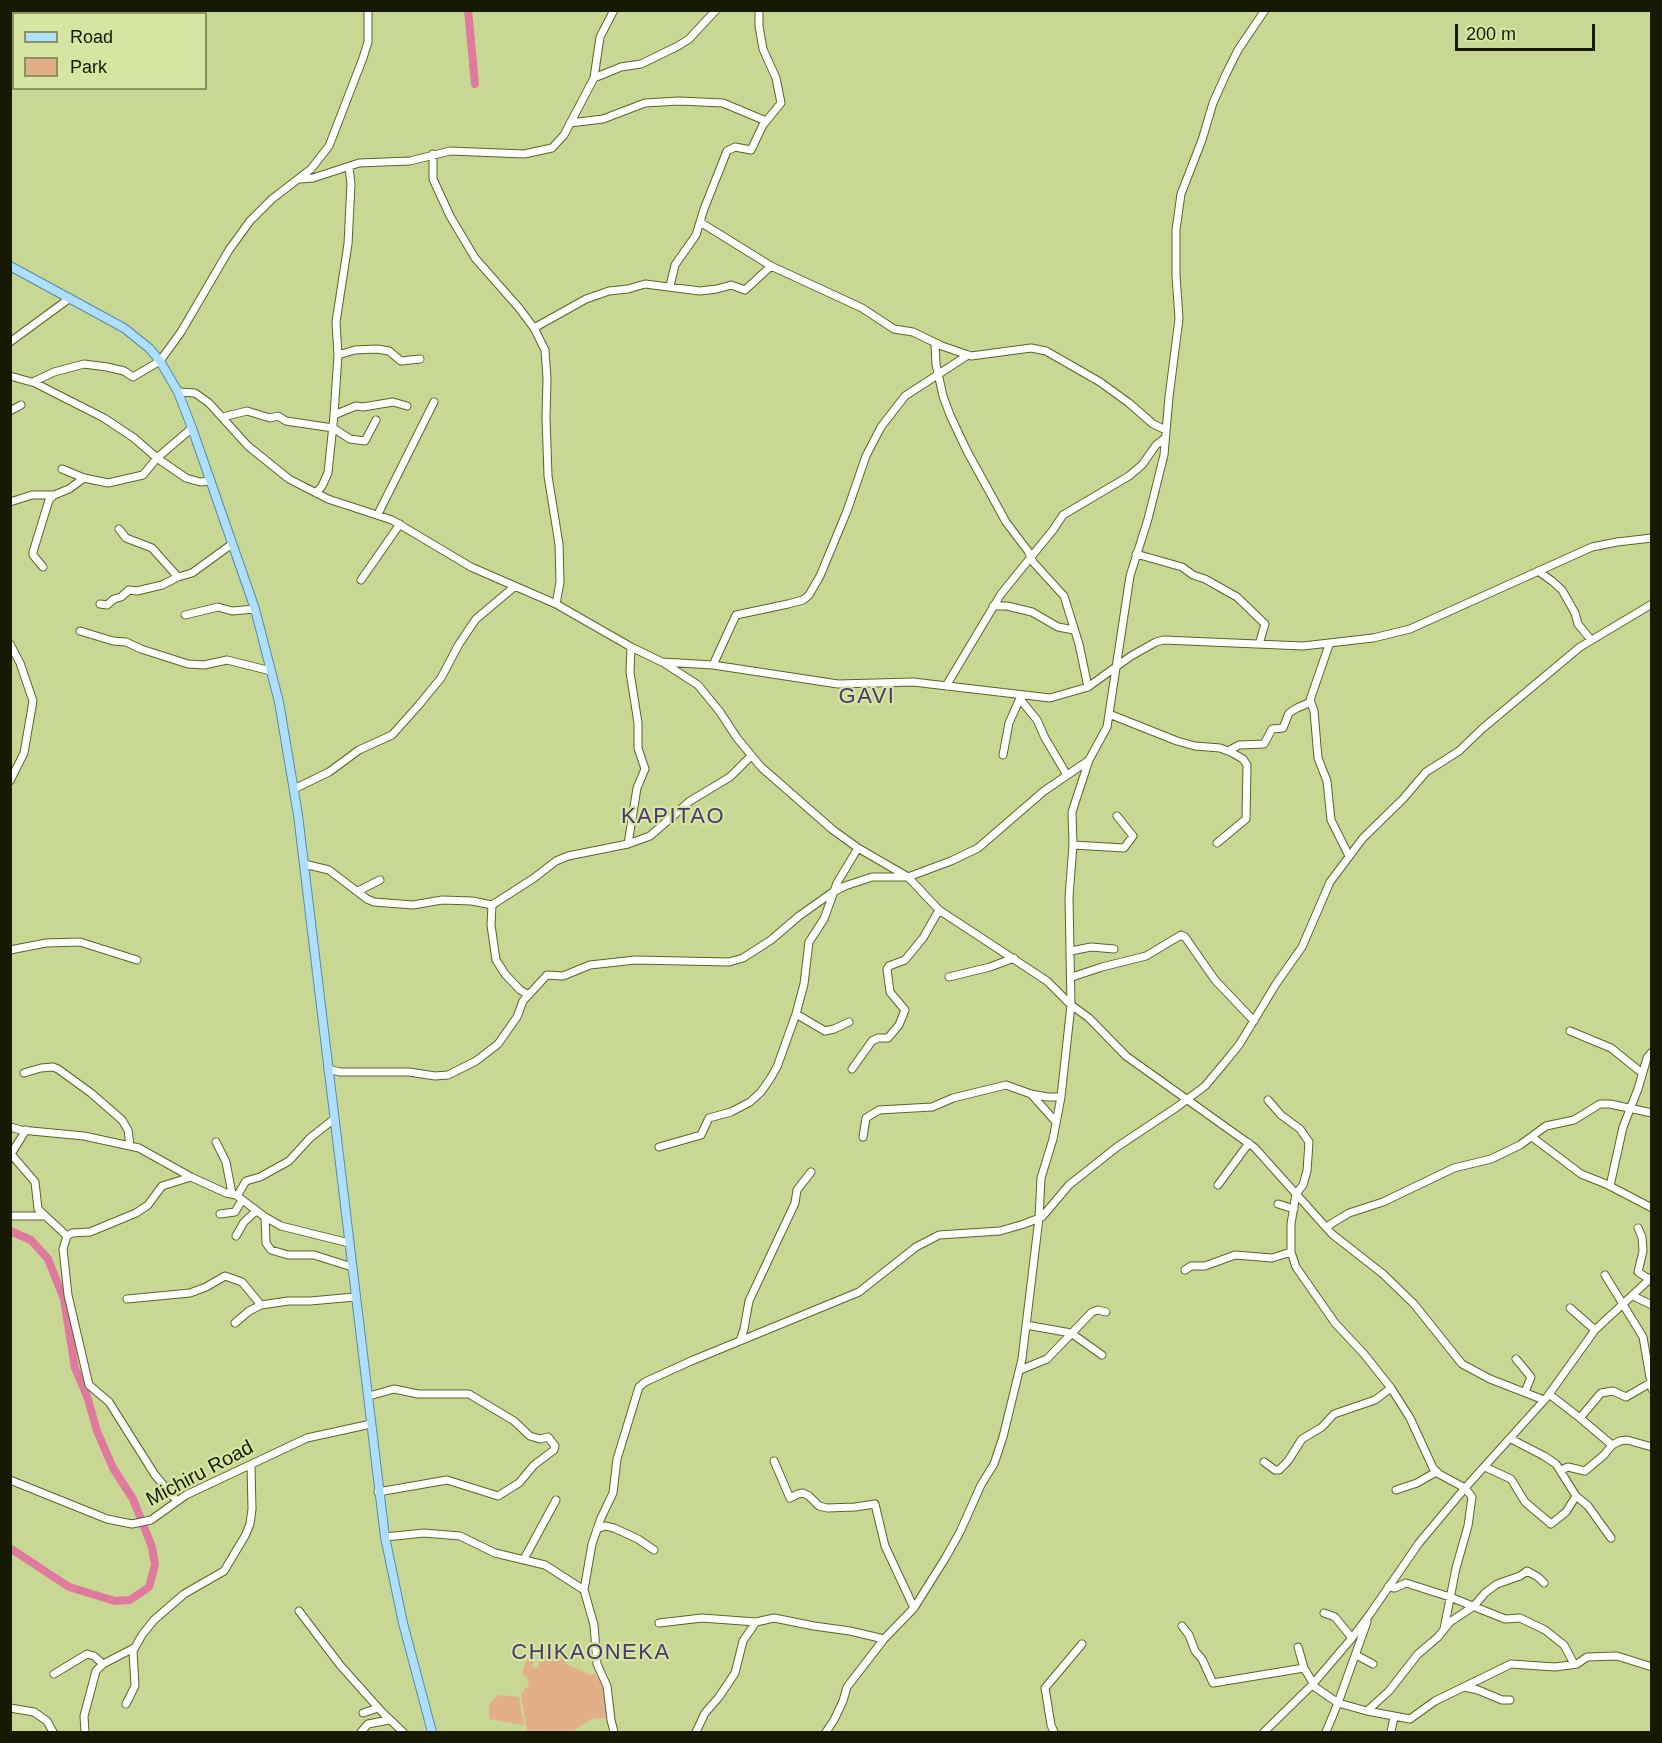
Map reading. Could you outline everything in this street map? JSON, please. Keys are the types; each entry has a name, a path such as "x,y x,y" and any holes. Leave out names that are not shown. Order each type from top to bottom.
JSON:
{"main road":[{"path":"10,266 124,328 149,348 160,362 178,392 192,428 255,609 271,671 294,789 385,1537 403,1623 432,1732"}],"street":[{"path":"33,382 54,372 84,364 107,366 126,372 133,377 160,362 181,332 229,250 250,221 272,199 318,162 333,136 363,58 368,42 368,10"},
{"path":"297,180 313,178 368,162 410,161 434,154 464,151 532,154 552,148 564,135 594,78 600,37 614,10"},
{"path":"594,78 612,73 621,67 641,64 683,44 716,10"},
{"path":"670,286 675,265 693,243 704,209 728,152 735,147 751,150 766,121 781,103 776,78 762,49 759,10"},
{"path":"828,1732 847,1687 884,1640 914,1608 960,1532 981,1485 994,1464 1003,1437 1020,1370 1039,1218 1041,1178 1061,1097 1071,1005 1069,897 1072,812 1089,760 1103,737 1109,714 1130,576 1164,455 1179,319 1176,230 1182,187 1202,140 1213,103 1230,66 1247,35 1265,10"},
{"path":"570,123 614,117 638,105 650,102 679,101 723,103 766,121"},
{"path":"434,154 433,179 450,216 475,258 519,308 543,344 546,358 548,476 559,544 560,582 556,604"},
{"path":"316,493 328,473 333,428 338,355 336,322 349,237 351,184 349,167"},
{"path":"700,222 771,266 847,301 894,329 913,332 935,344 968,355 981,356 1031,348 1046,351 1107,387 1165,434"},
{"path":"534,328 586,299 609,291 645,284 700,291 731,285 745,290 771,266"},
{"path":"10,342 70,298"},
{"path":"935,344 935,358 944,401 967,452 1006,522 1030,556 1064,596 1088,687"},
{"path":"338,355 356,350 377,349 389,351 400,361 420,359"},
{"path":"713,665 736,615 803,600 813,591 832,549 876,434 901,399 968,355"},
{"path":"10,376 33,382 118,427 186,478 194,481 211,481"},
{"path":"178,392 195,393 209,403 260,456 289,479 316,493 400,524 471,567 556,604 683,675 703,691 751,756 833,830 858,848 908,877 939,910 1047,981 1071,1005 1089,1018 1126,1056 1249,1143 1326,1227 1401,1291 1426,1317 1462,1364 1474,1372 1525,1392 1547,1397 1580,1418 1612,1444"},
{"path":"334,415 356,406 393,402 407,406"},
{"path":"378,514 434,402"},
{"path":"10,411 21,405"},
{"path":"223,417 246,411 270,418 278,416 286,422 333,428 350,439 365,441 376,420"},
{"path":"62,469 84,478 112,483 143,476 157,458 192,428"},
{"path":"946,686 1010,581 1053,530 1063,514 1129,476 1142,465 1165,434"},
{"path":"10,502 32,495 54,495 69,489 84,478"},
{"path":"44,567 33,552 45,508 54,495"},
{"path":"361,580 400,524"},
{"path":"119,529 126,538 152,548 178,577"},
{"path":"662,662 713,665 838,684 896,681 946,686 1020,698 1050,698 1088,687 1148,646 1164,640 1303,646 1329,645 1373,638 1410,629 1601,545 1652,538"},
{"path":"100,604 107,605 129,590 137,591 162,585 192,573 232,544"},
{"path":"1136,554 1182,567 1237,597 1265,624 1259,644"},
{"path":"1538,571 1562,590 1575,612 1578,624 1591,640"},
{"path":"294,789 329,772 359,750 392,735 441,678 459,644 476,619 514,587"},
{"path":"614,1732 609,1712 607,1686 597,1664 595,1631 584,1590 597,1529 613,1493 617,1459 639,1387 691,1361 859,1292 916,1247 939,1235 1000,1230 1039,1218 1069,1185 1116,1147 1205,1086 1254,1021 1302,947 1326,888 1363,838 1395,808 1426,772 1459,751 1580,647 1652,604"},
{"path":"993,606 1007,606 1032,612 1058,627 1074,630"},
{"path":"185,615 218,607 232,611 255,609"},
{"path":"80,631 113,641 126,642 188,664 204,665 226,660 271,671"},
{"path":"1329,645 1311,702 1318,758 1327,781 1330,820 1349,856"},
{"path":"10,658 12,647"},
{"path":"10,781 24,753 33,701 12,647"},
{"path":"628,844 637,788 645,769 638,748 638,723 630,672 631,647"},
{"path":"1003,755 1009,723 1020,698"},
{"path":"1020,698 1037,720 1067,775"},
{"path":"1229,751 1239,745 1264,744 1272,729 1283,728 1289,713 1311,702"},
{"path":"1109,714 1177,741 1196,746 1216,747 1243,759 1247,765 1246,819 1216,843"},
{"path":"304,864 329,870 374,902 419,905 442,900 492,904 534,878 556,861 568,856 628,844 650,836 690,801 730,777 751,756"},
{"path":"328,1069 340,1072 409,1072 435,1076 448,1075 476,1061 498,1044 517,1017 523,1001 547,975 562,976 590,965 635,960 729,962 743,958 771,940 799,916 833,892 872,877 908,877 978,848 1044,791 1089,760"},
{"path":"1072,845 1124,848 1133,836 1117,816"},
{"path":"659,1147 701,1135 710,1118 740,1108 761,1092 777,1067 796,1014 804,984 809,942 826,914 833,892 858,848"},
{"path":"358,891 380,880"},
{"path":"492,904 491,925 496,960 520,990 529,995"},
{"path":"852,1069 872,1041 878,1038 888,1038 899,1025 905,1010 890,992 887,969 905,960 923,938 939,910"},
{"path":"1072,977 1146,956 1181,935 1185,937 1215,980 1254,1021"},
{"path":"10,950 46,943 80,942 137,960"},
{"path":"1071,951 1091,947 1113,949"},
{"path":"949,977 990,967 1014,958"},
{"path":"520,990 523,1001"},
{"path":"796,1014 825,1031 849,1022"},
{"path":"1570,1031 1611,1048 1642,1073"},
{"path":"1610,1186 1621,1135 1647,1058 1652,1052"},
{"path":"24,1073 53,1066 58,1069 122,1120 128,1130 130,1146"},
{"path":"863,1137 867,1118 879,1110 932,1107 953,1098 1006,1085 1031,1094 1061,1097"},
{"path":"1031,1094 1056,1122"},
{"path":"1268,1100 1281,1115 1300,1129 1310,1142 1307,1171 1303,1185 1296,1194 1291,1224 1291,1252 1296,1267 1335,1323 1364,1353 1391,1388 1410,1418 1436,1472 1465,1488 1472,1499 1467,1534 1459,1558 1444,1629"},
{"path":"1326,1227 1349,1213 1383,1202 1454,1168 1491,1159 1520,1145 1546,1126 1574,1120 1600,1104 1630,1107 1652,1113"},
{"path":"220,1214 235,1212 237,1197 246,1182 288,1161 310,1138 334,1119"},
{"path":"10,1127 84,1136 143,1150 191,1177 237,1197 265,1217 288,1228 309,1231 349,1243"},
{"path":"26,1130 11,1154 35,1182 38,1209 67,1236"},
{"path":"1532,1137 1581,1174 1640,1200 1652,1208"},
{"path":"216,1142 226,1162 237,1197"},
{"path":"1218,1185 1249,1143"},
{"path":"740,1341 749,1301 795,1203 797,1190 812,1172"},
{"path":"177,1501 155,1475 109,1402 89,1385 68,1295 63,1249 67,1236 72,1233 90,1232 136,1214 148,1206 162,1185 191,1177"},
{"path":"1278,1204 1294,1209"},
{"path":"236,1236 244,1222 256,1211"},
{"path":"10,1215 43,1216"},
{"path":"265,1217 266,1243 271,1250 288,1255 314,1255 352,1267"},
{"path":"1264,1732 1312,1684 1352,1638 1419,1543 1547,1397 1595,1330 1650,1278 1638,1272 1643,1242 1638,1227"},
{"path":"1185,1270 1195,1264 1205,1266 1235,1255 1267,1258 1291,1252"},
{"path":"1580,1418 1600,1392 1613,1391 1626,1397 1651,1384 1643,1336 1605,1275"},
{"path":"127,1299 190,1293 225,1276 241,1281 261,1305"},
{"path":"1633,1296 1652,1305"},
{"path":"235,1323 249,1311 261,1305 288,1300 310,1301 355,1297"},
{"path":"1570,1308 1595,1330"},
{"path":"1020,1370 1047,1359 1094,1311 1106,1312"},
{"path":"1026,1325 1071,1333 1102,1355"},
{"path":"1516,1359 1531,1377 1525,1392"},
{"path":"1264,1462 1275,1470 1279,1470 1288,1461 1302,1439 1322,1427 1334,1414 1375,1400 1391,1388"},
{"path":"369,1396 394,1389 418,1394 469,1394 514,1421 530,1436 540,1439 548,1437 555,1446 554,1450 534,1465 519,1483 498,1496 447,1480 378,1492"},
{"name":"Michiru Road","path":"10,1480 107,1519 132,1524 151,1520 177,1501 307,1438 371,1424"},
{"path":"1511,1439 1544,1456 1561,1470 1576,1496 1587,1506 1611,1538"},
{"path":"1561,1470 1569,1467 1585,1471 1606,1453 1612,1444 1627,1440 1652,1447"},
{"path":"774,1461 790,1498 803,1493 819,1506 827,1508 875,1504 885,1546 914,1608"},
{"path":"126,1704 135,1686 132,1656 134,1648 146,1629 168,1607 196,1586 224,1571 245,1536 250,1524 252,1509 251,1466"},
{"path":"1485,1467 1511,1479 1525,1502 1551,1524 1566,1512 1576,1496"},
{"path":"1396,1490 1417,1483 1436,1472"},
{"path":"524,1559 556,1500"},
{"path":"597,1529 605,1526 614,1528 654,1550"},
{"path":"385,1537 424,1533 453,1534 465,1537 495,1553 548,1566 584,1590"},
{"path":"1367,1711 1389,1691 1412,1660 1438,1637 1450,1622 1474,1606 1497,1584 1520,1576 1527,1571 1544,1583"},
{"path":"1388,1587 1395,1588 1406,1583 1450,1597 1505,1619 1520,1618 1545,1630 1566,1648 1574,1664"},
{"path":"299,1611 340,1665 389,1720 403,1732"},
{"path":"1324,1613 1335,1617 1352,1638"},
{"path":"1326,1732 1370,1614"},
{"path":"659,1623 702,1618 756,1622 774,1618 856,1632 884,1640"},
{"path":"696,1732 705,1713 735,1673 743,1641 756,1622"},
{"path":"1182,1626 1189,1635 1213,1683 1304,1668"},
{"path":"1054,1732 1045,1688 1082,1644"},
{"path":"1298,1647 1304,1668 1312,1684 1338,1703 1410,1719 1435,1701 1511,1664 1544,1667 1574,1664 1587,1657 1617,1656 1652,1667"},
{"path":"85,1732 85,1713 95,1674 103,1664 134,1648"},
{"path":"54,1674 87,1654 94,1656 103,1664"},
{"path":"1356,1655 1373,1664"},
{"path":"1464,1687 1502,1700 1510,1700"},
{"path":"10,1708 34,1712 47,1721 53,1732"},
{"path":"363,1713 378,1708"},
{"path":"1391,1732 1394,1717"},
{"path":"361,1732 368,1724 389,1720"}],"green space":[{"path":"556,1647 567,1664 590,1675 594,1674 605,1684 609,1714 606,1718 591,1719 572,1732 527,1732 521,1694 529,1685 527,1677 523,1676 523,1668 528,1658 534,1660 532,1667 538,1668 540,1658"},
{"path":"498,1695 519,1697 524,1725 489,1719 489,1705"}],"waterway":[{"path":"468,10 475,84"},
{"path":"10,1231 31,1240 48,1259 64,1299 75,1368 87,1396 97,1431 113,1468 133,1499 152,1547 155,1565 149,1587 130,1600 115,1601 69,1587 10,1548"}],"district":[{"name":"GAVI","path":"867,697"},
{"name":"KAPITAO","path":"673,817"},
{"name":"CHIKAONEKA","path":"591,1653"}]}
